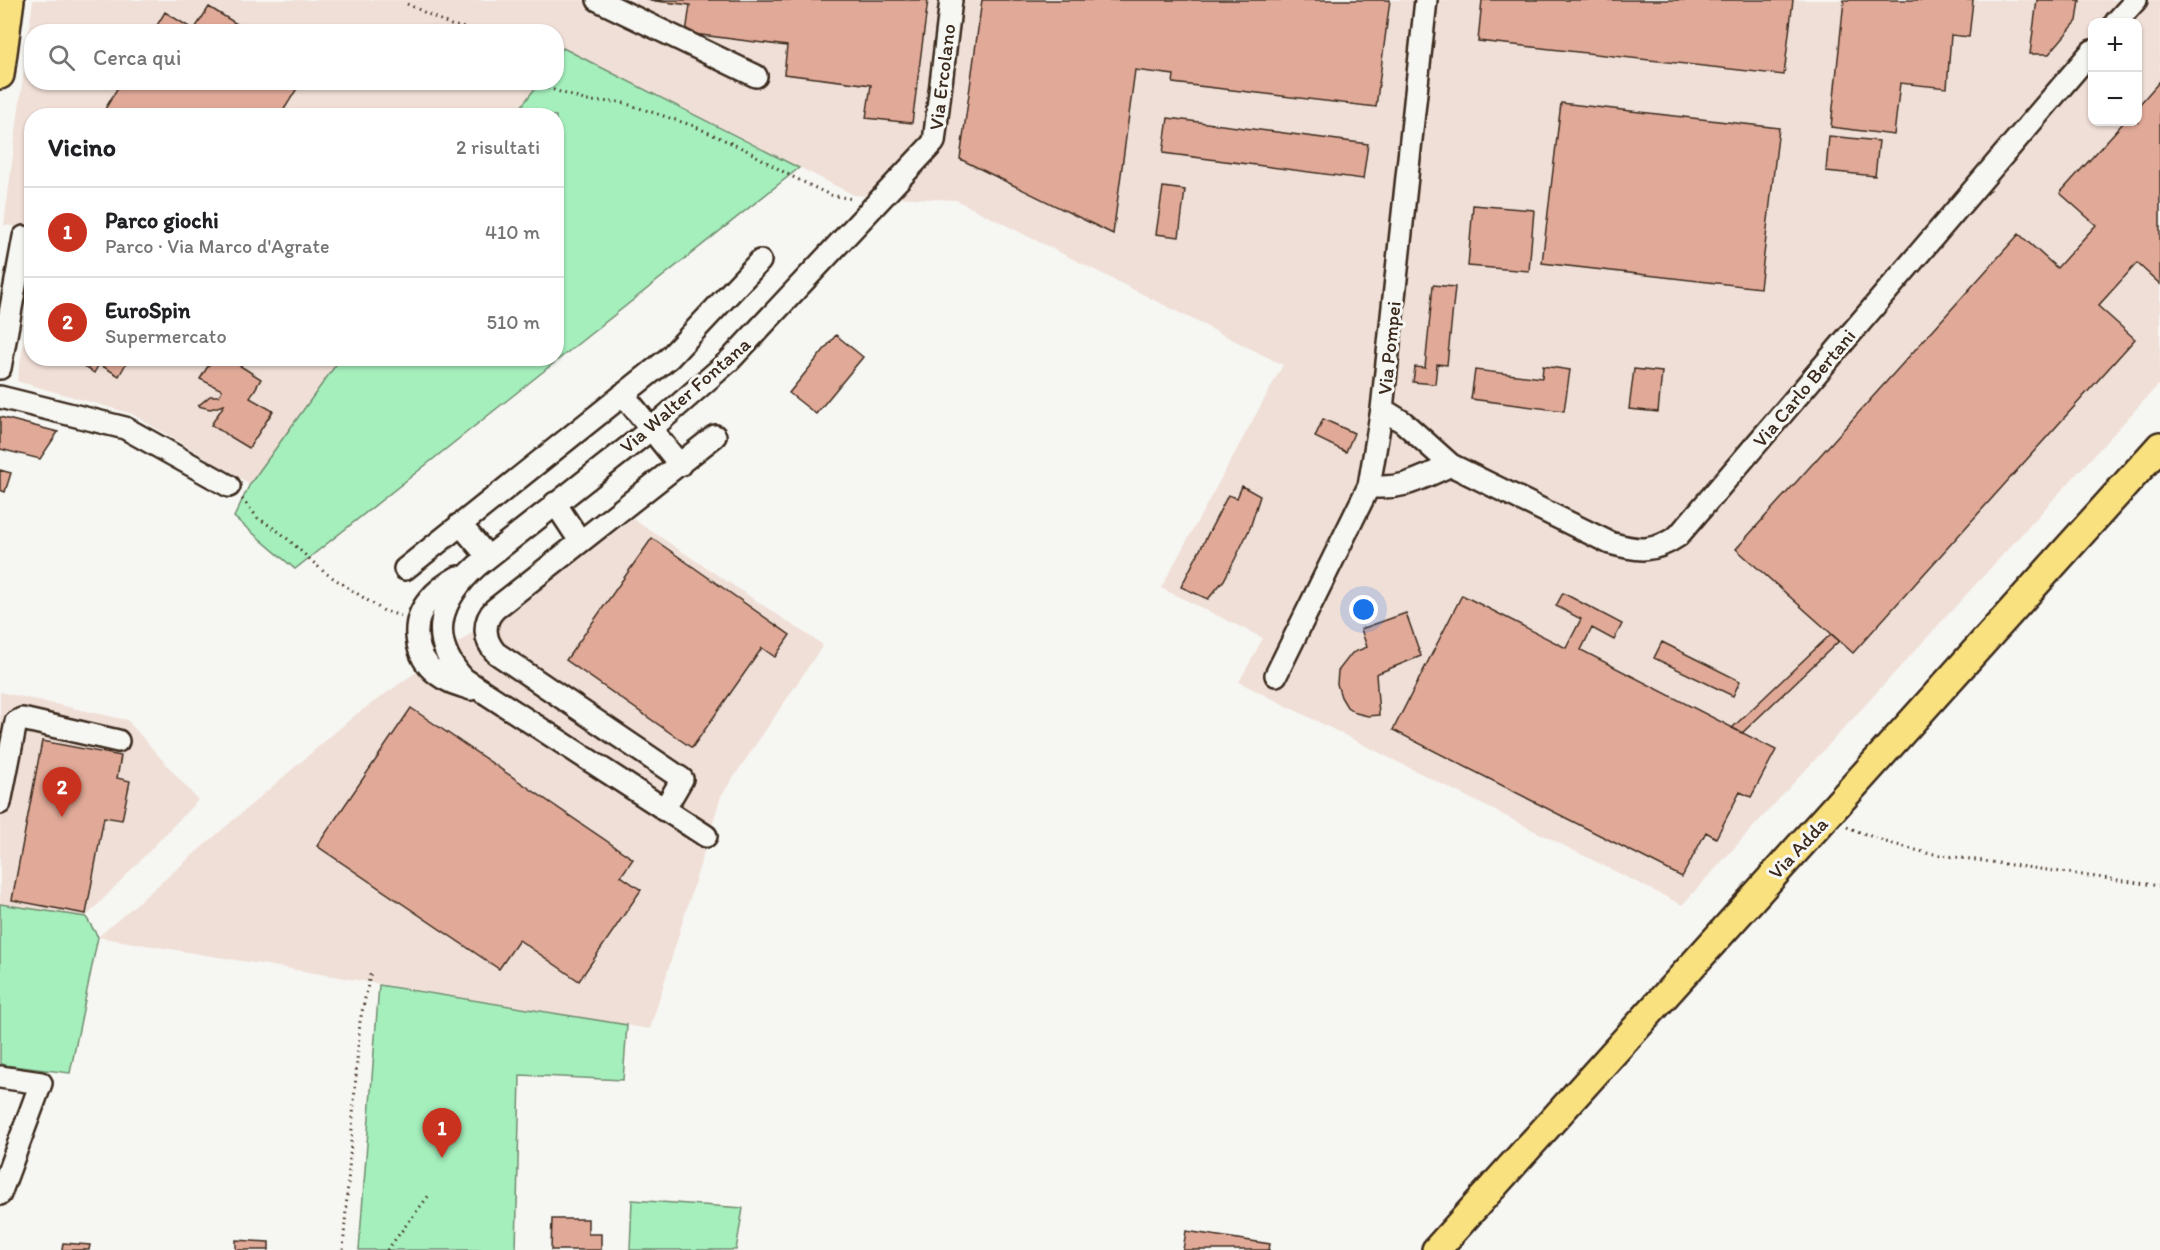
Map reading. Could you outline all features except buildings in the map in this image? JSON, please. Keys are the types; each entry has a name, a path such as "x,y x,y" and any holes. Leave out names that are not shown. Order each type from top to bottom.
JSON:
{"main road":[{"path":"0,75 10,0"},
{"name":"Via Adda","path":"1436,1250 2160,446"}],"street":[{"path":"598,0 756,76"},
{"name":"Via Ercolano","path":"875,204 934,142 951,0"},
{"name":"Via Pompei","path":"1276,675 1369,486 1382,409 1426,0"},
{"path":"2120,18 2136,0"},
{"name":"Via Carlo Bertani","path":"1382,409 1403,422 1450,465 1610,543 1647,550 1663,546 1678,536 1686,527 2088,56"},
{"name":"Via Walter Fontana","path":"490,697 445,679 432,670 423,657 418,643 417,627 426,603 437,591 482,561 650,430 729,361 875,204"},
{"path":"0,368 24,237"},
{"path":"405,568 669,358 760,261"},
{"path":"622,394 680,465"},
{"path":"0,397 125,428 230,486"},
{"path":"664,810 682,779 498,654 487,640 486,625 493,610 715,436"},
{"path":"1369,486 1390,488 1402,486 1450,465"},
{"path":"555,503 580,541"},
{"path":"460,524 482,561"},
{"name":"Via Walter Fontana","path":"482,561 459,584 449,598 442,621 443,638 456,670 490,697 706,836"},
{"path":"0,803 8,720 22,719 118,741"},
{"path":"0,1194 41,1083 2,1075"}],"path":[{"path":"407,4 449,24"},
{"path":"554,90 587,101 621,102 694,126 746,150 830,195 875,204"},
{"path":"230,486 258,518 281,533 324,572 384,611 400,616 419,617"},
{"path":"1825,819 1886,842 1927,853 2160,886"},
{"path":"343,1250 360,1021 371,972"},
{"path":"387,1250 430,1194"}],"shaded area":[{"path":"33,0 2160,0 2160,383 1682,905 1239,682 1263,638 1161,588 1283,365 956,200 854,195 564,48 564,24 30,24"},
{"path":"24,70 24,90 534,90 520,108 24,108 24,228 4,225"},
{"path":"24,341 24,366 335,366 250,484 132,414 17,381"},
{"path":"633,519 823,645 721,796 650,1029 98,937 354,716"},
{"path":"0,692 127,720 198,800 86,917 0,904"}],"green space":[{"path":"564,49 799,168 564,355 564,108 520,108 534,90 564,90"},
{"path":"335,366 550,366 295,569 234,517 250,484"},
{"path":"0,904 86,917 98,937 70,1073 4,1065 0,1062"},
{"path":"379,985 627,1025 623,1080 520,1075 516,1250 359,1250"},
{"path":"632,1200 743,1208 736,1250 630,1250"}],"place":[{"name":"EuroSpin","path":"62,817"},
{"name":"Parco giochi","path":"442,1158"}]}
